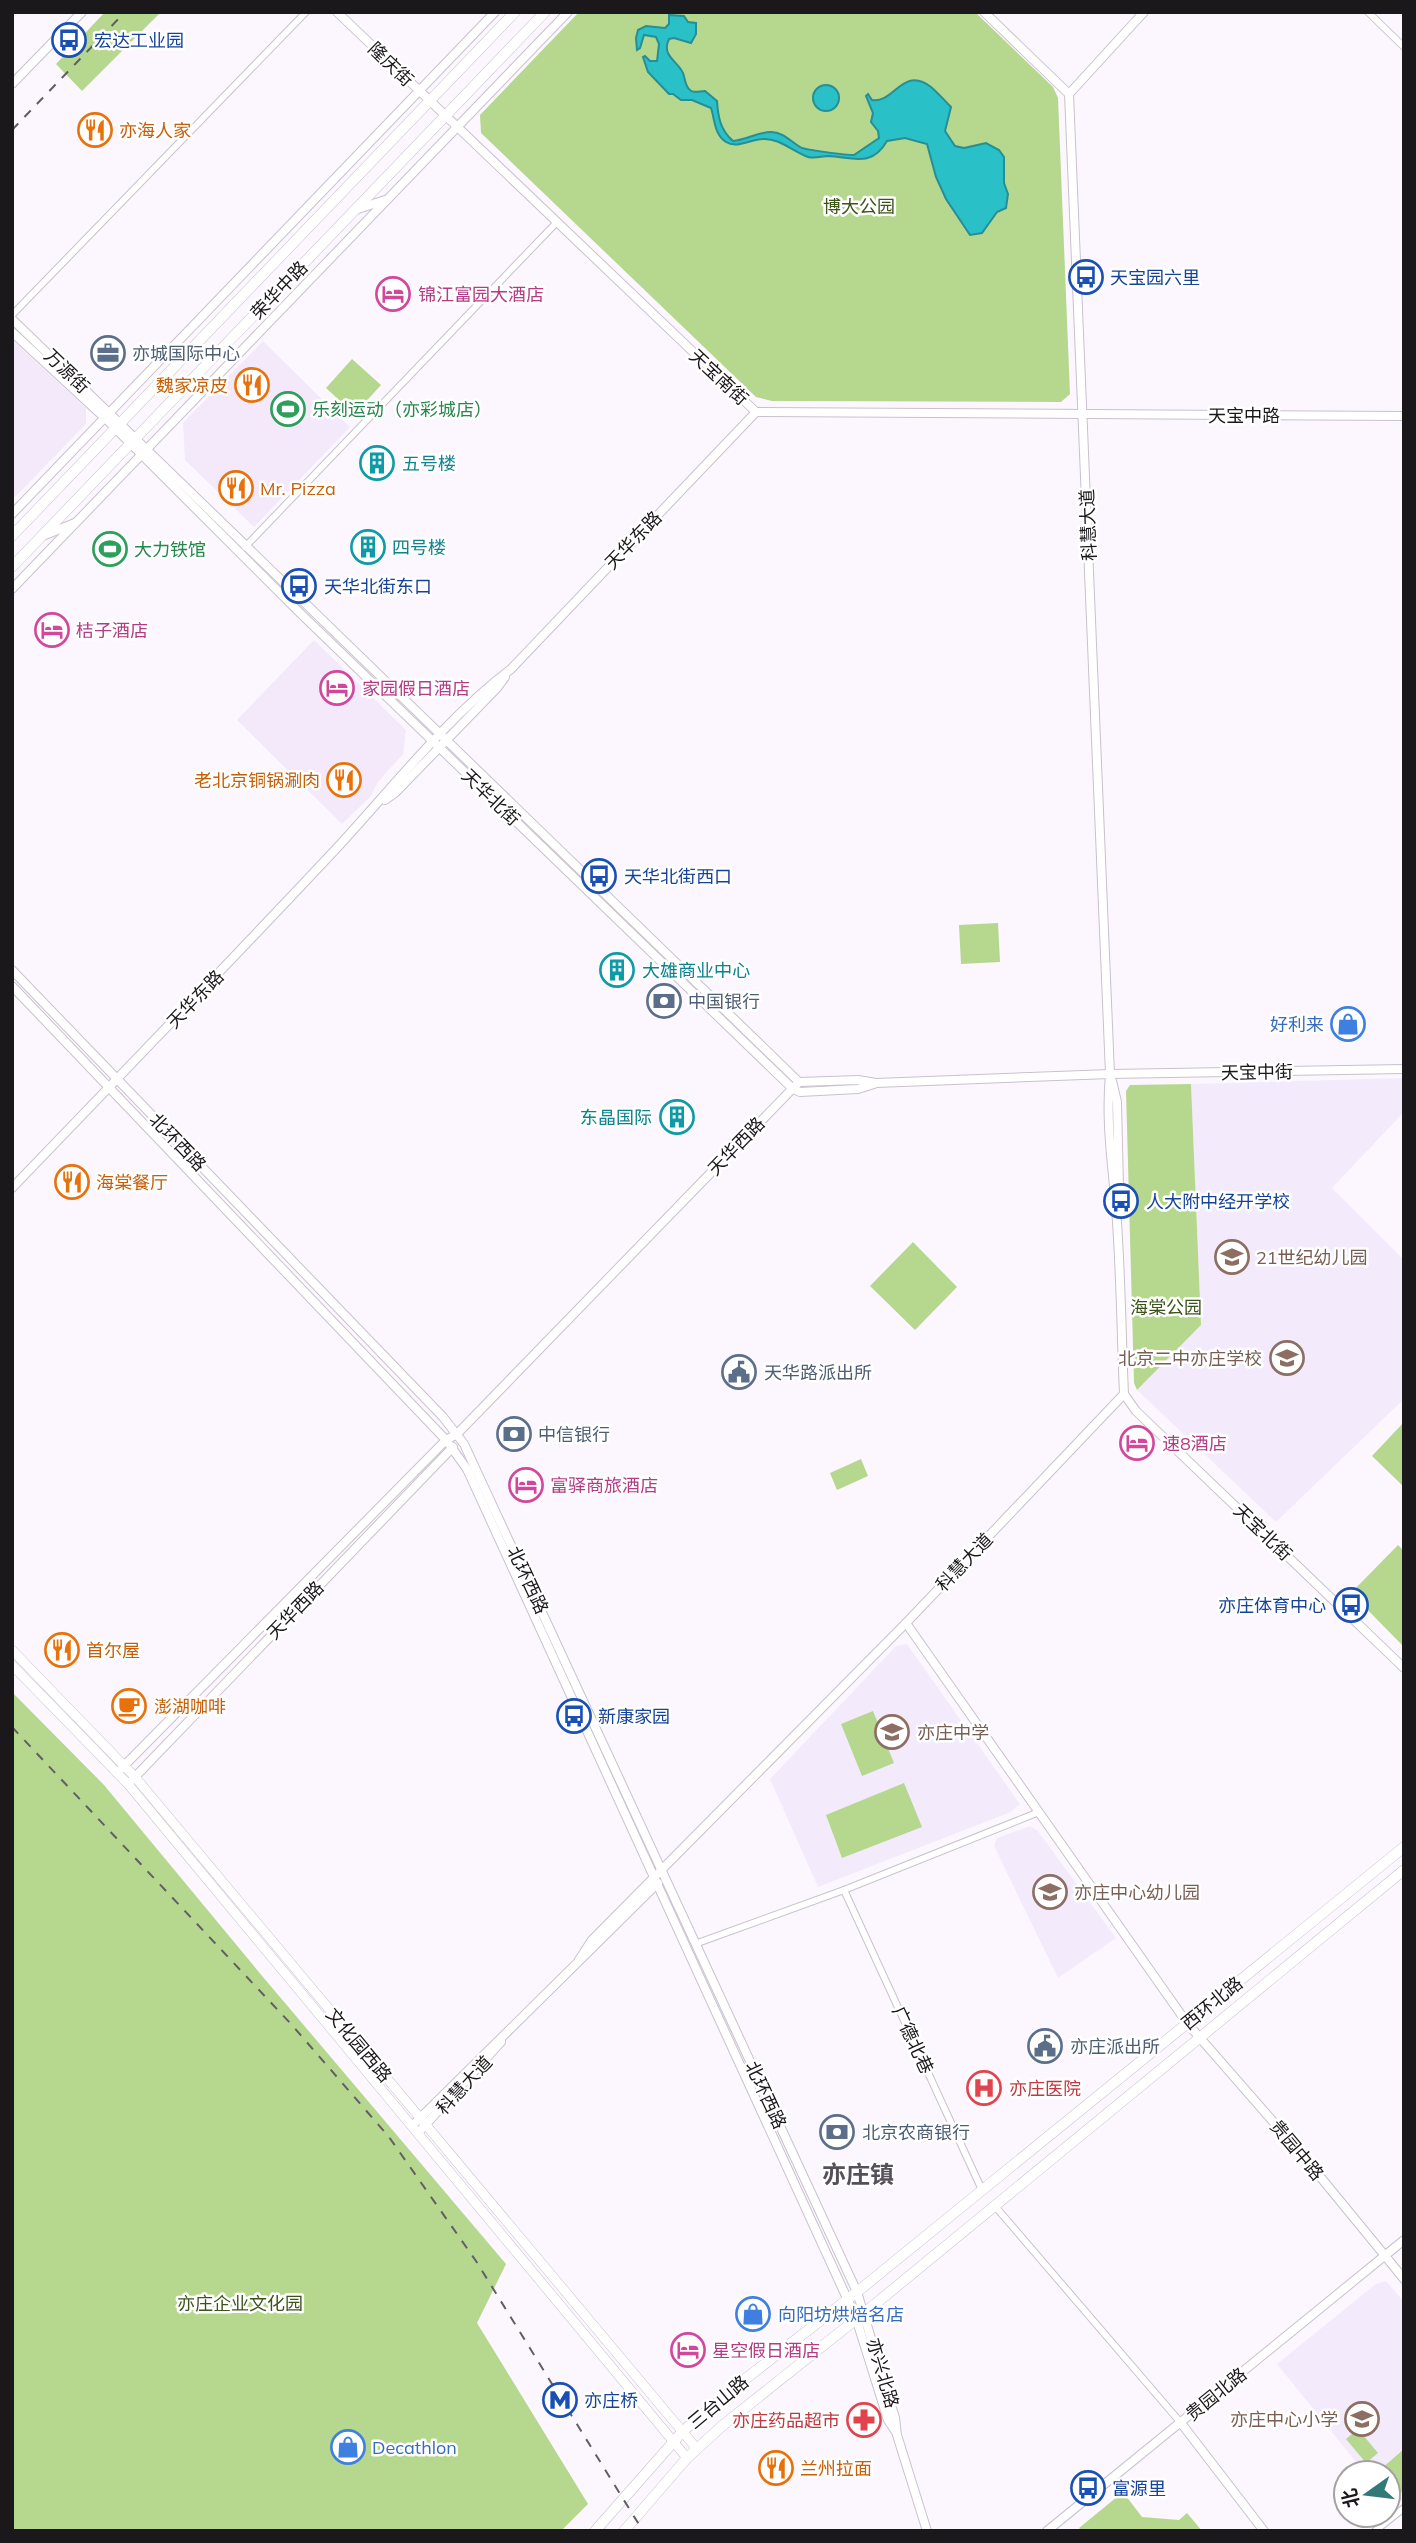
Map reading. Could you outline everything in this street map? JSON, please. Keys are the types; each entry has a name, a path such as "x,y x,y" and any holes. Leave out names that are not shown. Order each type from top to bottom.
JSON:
{"main road":[{"name":"荣华中路","path":"12,536 515,12"},
{"name":"荣华中路","path":"12,567 545,12"},
{"name":"文化园西路","path":"12,1650 121,1769 687,2458"},
{"name":"文化园西路","path":"12,1665 121,1769"},
{"name":"文化园西路","path":"131,1781 423,2122 697,2449"},
{"name":"西环北路","path":"857,2292 1404,1847"},
{"name":"西环北路","path":"861,2315 1404,1870"},
{"name":"三台山路","path":"595,2531 682,2431 857,2292"},
{"name":"三台山路","path":"624,2531 687,2458 861,2315"}],"street":[{"path":"12,84 82,12"},
{"path":"12,317 306,12"},
{"name":"隆庆街","path":"337,12 445,116"},
{"path":"12,514 492,15 505,12"},
{"path":"12,589 568,12"},
{"path":"984,12 1069,94 1144,12"},
{"path":"1367,12 1404,47"},
{"name":"科慧大道","path":"579,1960 593,1940 906,1623 1124,1394 1115,1195 1107,1102 1110,1074 1069,94"},
{"name":"天宝南街","path":"445,116 756,412 1083,414"},
{"path":"355,210 389,198"},
{"path":"245,547 556,222"},
{"name":"万源街","path":"12,317 133,441"},
{"path":"182,338 211,329"},
{"name":"万源街","path":"12,332 108,415"},
{"name":"天华东路","path":"12,1188 375,807 395,793 491,684 511,668 756,412"},
{"name":"天宝中路","path":"1083,414 1404,416"},
{"name":"天华北街","path":"133,441 796,1085"},
{"name":"天华北街","path":"145,453 245,547 440,741"},
{"path":"42,536 78,521"},
{"name":"北环西路","path":"12,970 457,1434 477,1470 857,2292 861,2315"},
{"name":"北环西路","path":"12,986 446,1440 467,1469 847,2299 861,2315"},
{"name":"天宝中街","path":"1110,1074 1404,1069"},
{"path":"796,1085 858,1080 876,1083 1110,1074"},
{"name":"天华西路","path":"121,1769 446,1440 457,1434 796,1085"},
{"name":"天宝北街","path":"1124,1394 1136,1411 1404,1668"},
{"name":"天华西路","path":"131,1781 384,1517 453,1449 457,1434"},
{"name":"贵园中路","path":"906,1623 1187,2024 1304,2157 1404,2279"},
{"path":"695,1944 844,1890 1039,1812"},
{"path":"658,1886 662,1870"},
{"name":"科慧大道","path":"415,2130 495,2052 507,2034 579,1960 658,1886"},
{"name":"广德北巷","path":"844,1890 982,2190"},
{"path":"994,2204 1181,2423 1264,2531"},
{"name":"贵园北路","path":"1046,2531 1404,2240"},
{"name":"亦兴北路","path":"861,2315 888,2420 897,2435 927,2531"},
{"path":"1375,2531 1404,2508"}],"shaded area":[{"path":"12,340 86,408 86,424 12,500"},
{"path":"263,341 350,427 254,527 185,460 183,423"},
{"path":"314,640 406,730 403,754 378,782 370,797 342,824 237,720"},
{"name":"北京二中亦庄学校","path":"1404,1078 1404,1112 1332,1188 1404,1260 1404,1399 1276,1522 1137,1390 1201,1325 1191,1084"},
{"name":"亦庄中学","path":"907,1644 1020,1804 1011,1812 818,1887 770,1779 896,1646"},
{"name":"亦庄中心幼儿园","path":"1030,1826 1038,1831 1116,1938 1058,1978 994,1846 997,1838"},
{"name":"亦庄中心小学","path":"1386,2281 1404,2302 1402,2501 1402,2459 1354,2459 1277,2364 1376,2284"}],"green space":[{"path":"105,12 161,12 82,91 56,64"},
{"name":"博大公园","path":"579,12 975,12 1053,87 1058,98 1070,394 1061,402 772,401 756,397 481,133 480,115"},
{"path":"352,359 381,385 358,410 351,411 326,388"},
{"path":"998,923 1000,962 961,964 959,925"},
{"name":"海棠公园","path":"1191,1084 1201,1325 1137,1390 1134,1383 1126,1091 1130,1085"},
{"path":"913,1242 957,1287 915,1330 870,1286"},
{"path":"1404,1422 1404,1487 1372,1456"},
{"path":"861,1459 868,1476 837,1490 830,1473"},
{"path":"1398,1545 1404,1551 1404,1647 1351,1593"},
{"name":"亦庄企业文化园","path":"12,1692 104,1785 506,2264 477,2323 588,2504 561,2531 12,2531"},
{"path":"873,1711 894,1763 862,1776 841,1724"},
{"path":"904,1783 922,1827 842,1858 826,1815"},
{"path":"1358,2429 1378,2453 1371,2459 1363,2459 1346,2439"},
{"path":"1404,2449 1404,2491 1402,2459 1392,2459"},
{"path":"1123,2492 1142,2517 1179,2520 1187,2513 1202,2531 1082,2531 1079,2528"}],"water":[{"path":"669,15 684,16 688,22 696,23 696,34 691,43 669,39 668,54 683,73 691,91 705,91 717,101 720,123 733,141 775,132 803,148 854,155 879,138 878,131 871,122 873,113 866,96 868,94 872,100 880,100 906,82 921,81 951,107 945,131 955,146 964,148 986,143 999,150 1004,157 1004,183 1008,194 1006,208 997,212 982,233 970,235 946,199 936,177 927,144 905,138 887,141 875,155 862,159 808,157 769,139 735,144 726,142 717,131 711,108 669,94 648,72 643,57 657,61 659,44 656,37 644,35 637,50 638,30 646,26 665,28 669,24"},
{"path":"826,85 835,89 839,98 835,107 826,111 817,107 813,98 817,89"}],"railway":[{"path":"12,130 125,12"},
{"path":"12,1727 291,2024 389,2137 476,2261 643,2531"}],"place":[{"name":"宏达工业园","path":"69,40"},
{"name":"亦海人家","path":"95,130"},
{"name":"天宝园六里","path":"1086,277"},
{"name":"锦江富园大酒店","path":"393,294"},
{"name":"亦城国际中心","path":"108,353"},
{"name":"魏家凉皮","path":"252,385"},
{"name":"乐刻运动（亦彩城店）","path":"288,409"},
{"name":"五号楼","path":"377,463"},
{"name":"Mr. Pizza","path":"236,488"},
{"name":"四号楼","path":"368,547"},
{"name":"大力铁馆","path":"110,549"},
{"name":"天华北街东口","path":"299,586"},
{"name":"桔子酒店","path":"52,630"},
{"name":"家园假日酒店","path":"337,688"},
{"name":"老北京铜锅涮肉","path":"344,780"},
{"name":"天华北街西口","path":"599,876"},
{"name":"大雄商业中心","path":"617,970"},
{"name":"中国银行","path":"664,1001"},
{"name":"好利来","path":"1348,1024"},
{"name":"东晶国际","path":"677,1117"},
{"name":"海棠餐厅","path":"72,1182"},
{"name":"人大附中经开学校","path":"1121,1201"},
{"name":"21世纪幼儿园","path":"1232,1257"},
{"name":"北京二中亦庄学校","path":"1287,1358"},
{"name":"天华路派出所","path":"739,1372"},
{"name":"中信银行","path":"514,1434"},
{"name":"速8酒店","path":"1137,1443"},
{"name":"富驿商旅酒店","path":"526,1485"},
{"name":"亦庄体育中心","path":"1351,1605"},
{"name":"首尔屋","path":"62,1650"},
{"name":"澎湖咖啡","path":"129,1706"},
{"name":"新康家园","path":"574,1716"},
{"name":"亦庄中学","path":"892,1732"},
{"name":"亦庄中心幼儿园","path":"1050,1892"},
{"name":"亦庄派出所","path":"1045,2046"},
{"name":"亦庄医院","path":"984,2088"},
{"name":"北京农商银行","path":"837,2132"},
{"name":"向阳坊烘焙名店","path":"753,2314"},
{"name":"星空假日酒店","path":"688,2350"},
{"name":"亦庄桥","path":"560,2400"},
{"name":"亦庄中心小学","path":"1362,2419"},
{"name":"亦庄药品超市","path":"864,2420"},
{"name":"Decathlon","path":"348,2447"},
{"name":"兰州拉面","path":"776,2468"},
{"name":"富源里","path":"1088,2488"}],"district":[{"name":"亦庄镇","path":"858,2174"}]}
